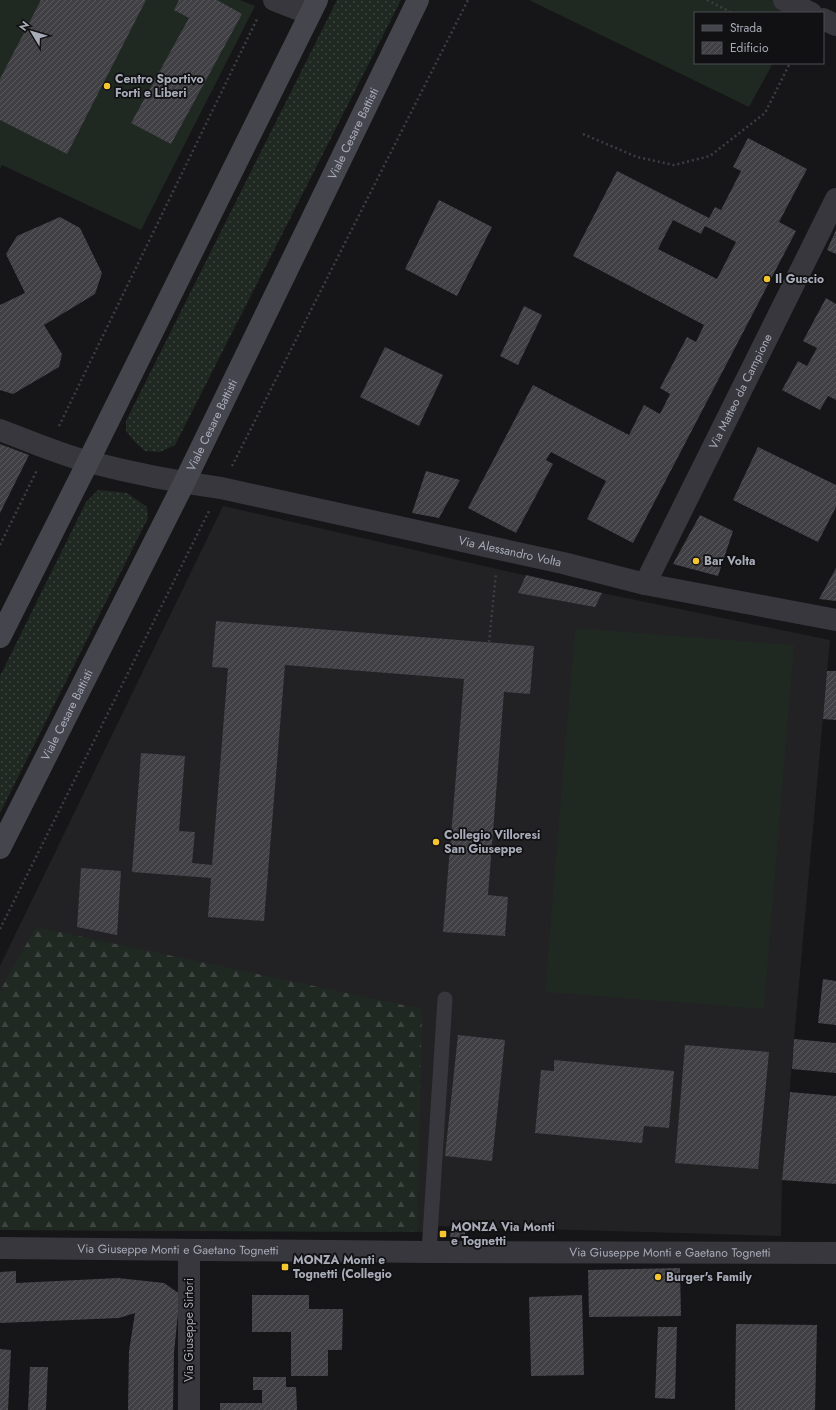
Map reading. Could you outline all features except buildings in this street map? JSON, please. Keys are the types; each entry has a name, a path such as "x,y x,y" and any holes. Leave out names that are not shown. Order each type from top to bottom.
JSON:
{"main road":[{"name":"Viale Cesare Battisti","path":"0,848 184,483 418,0"},
{"path":"0,637 313,7"}],"street":[{"path":"784,0 809,12"},
{"path":"267,7 313,7"},
{"path":"824,20 836,26"},
{"name":"Via Matteo da Campione","path":"645,584 836,199"},
{"name":"Via Alessandro Volta","path":"0,430 88,462 184,483 228,490 563,563 645,584 836,620"},
{"name":"Via Giuseppe Monti e Gaetano Tognetti","path":"0,1248 429,1252 836,1253"},
{"name":"Via Giuseppe Sirtori","path":"189,1250 189,1410"}],"lane":[{"path":"429,1252 445,999"}],"path":[{"path":"707,0 730,12"},
{"path":"0,545 267,7"},
{"path":"584,134 637,157 674,165 710,156 765,113 790,64"},
{"path":"489,642 497,569"}],"shaded area":[{"name":"Collegio Villoresi San Giuseppe","path":"223,506 602,593 830,640 782,1180 781,1236 438,1226 430,1232 0,1230 0,966"}],"green space":[{"name":"Centro Sportivo Forti e Liberi","path":"0,0 240,0 255,6 141,230 2,165 0,169"},
{"path":"337,0 401,0 175,445 160,452 145,451 126,431 126,421"},
{"path":"529,0 807,0 801,12 694,12 694,64 772,64 749,107"},
{"path":"98,490 127,493 147,507 148,518 0,813 0,676 86,502"},
{"path":"575,628 794,645 764,1009 545,992"},
{"path":"36,927 422,1009 417,1232 0,1230 0,991"}],"place":[{"name":"Centro Sportivo Forti e Liberi","path":"107,86"},
{"name":"Il Guscio","path":"767,279"},
{"name":"Bar Volta","path":"696,561"},
{"name":"Collegio Villoresi San Giuseppe","path":"436,842"},
{"name":"MONZA Via Monti e Tognetti","path":"443,1234"},
{"name":"MONZA Monti e Tognetti (Collegio","path":"285,1267"},
{"name":"Burger's Family","path":"658,1277"}]}
